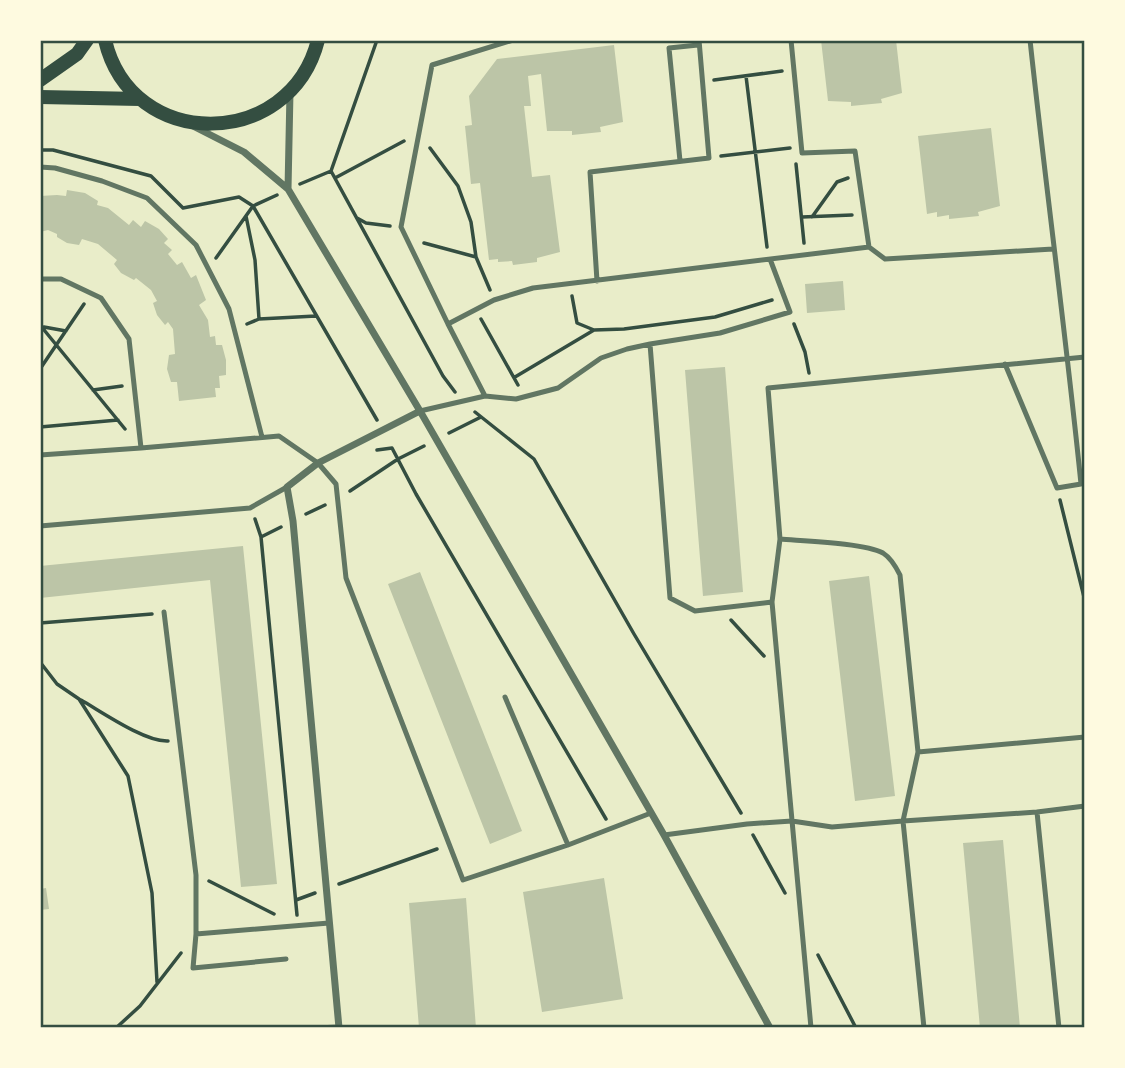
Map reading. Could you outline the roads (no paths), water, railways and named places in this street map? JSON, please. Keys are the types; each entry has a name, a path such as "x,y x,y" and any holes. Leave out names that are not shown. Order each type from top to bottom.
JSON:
{"main road":[{"path":"40,80 77,54 87,40"},
{"path":"105,40 108,57 122,80 140,100 160,113 182,121 208,125 249,118 271,107 290,92 305,73 317,46"},
{"path":"40,97 140,100"}],"street":[{"path":"317,46 328,40"},
{"path":"288,189 290,92"},
{"path":"182,121 243,152 288,189 437,440 664,835 770,1028"},
{"path":"339,1027 293,521 287,487 318,463 420,411"}],"lane":[{"path":"485,396 401,227 432,65 513,40"},
{"path":"791,40 798,148 802,153 855,151 869,247"},
{"path":"1005,364 1057,488 1081,484 1030,40"},
{"path":"597,281 590,172 709,158 698,43 669,48 680,161"},
{"path":"40,167 55,168 102,181 147,198 196,246 229,309 262,437"},
{"path":"448,324 493,301 533,288 806,254 869,247 886,259 1053,250"},
{"path":"420,411 485,396 516,399 558,388 601,358 627,349 720,333 790,312 770,259"},
{"path":"40,279 61,279 101,298 129,339 141,448"},
{"path":"650,344 670,598 695,611 772,602"},
{"path":"811,1028 772,602 780,539 768,388 1085,357"},
{"path":"40,455 279,436 318,463 336,484 346,578 463,880 568,845 651,813"},
{"path":"40,526 250,508 287,487"},
{"path":"780,539 866,548 883,553 900,575 918,752 903,821 925,1028"},
{"path":"164,612 196,875 193,968 286,959"},
{"path":"505,696 568,845"},
{"path":"918,752 1085,737"},
{"path":"664,835 747,824 792,821 832,827 1085,806"},
{"path":"1037,812 1059,1028"},
{"path":"196,934 329,923"},
{"path":"316,1028 339,1027"}]}
